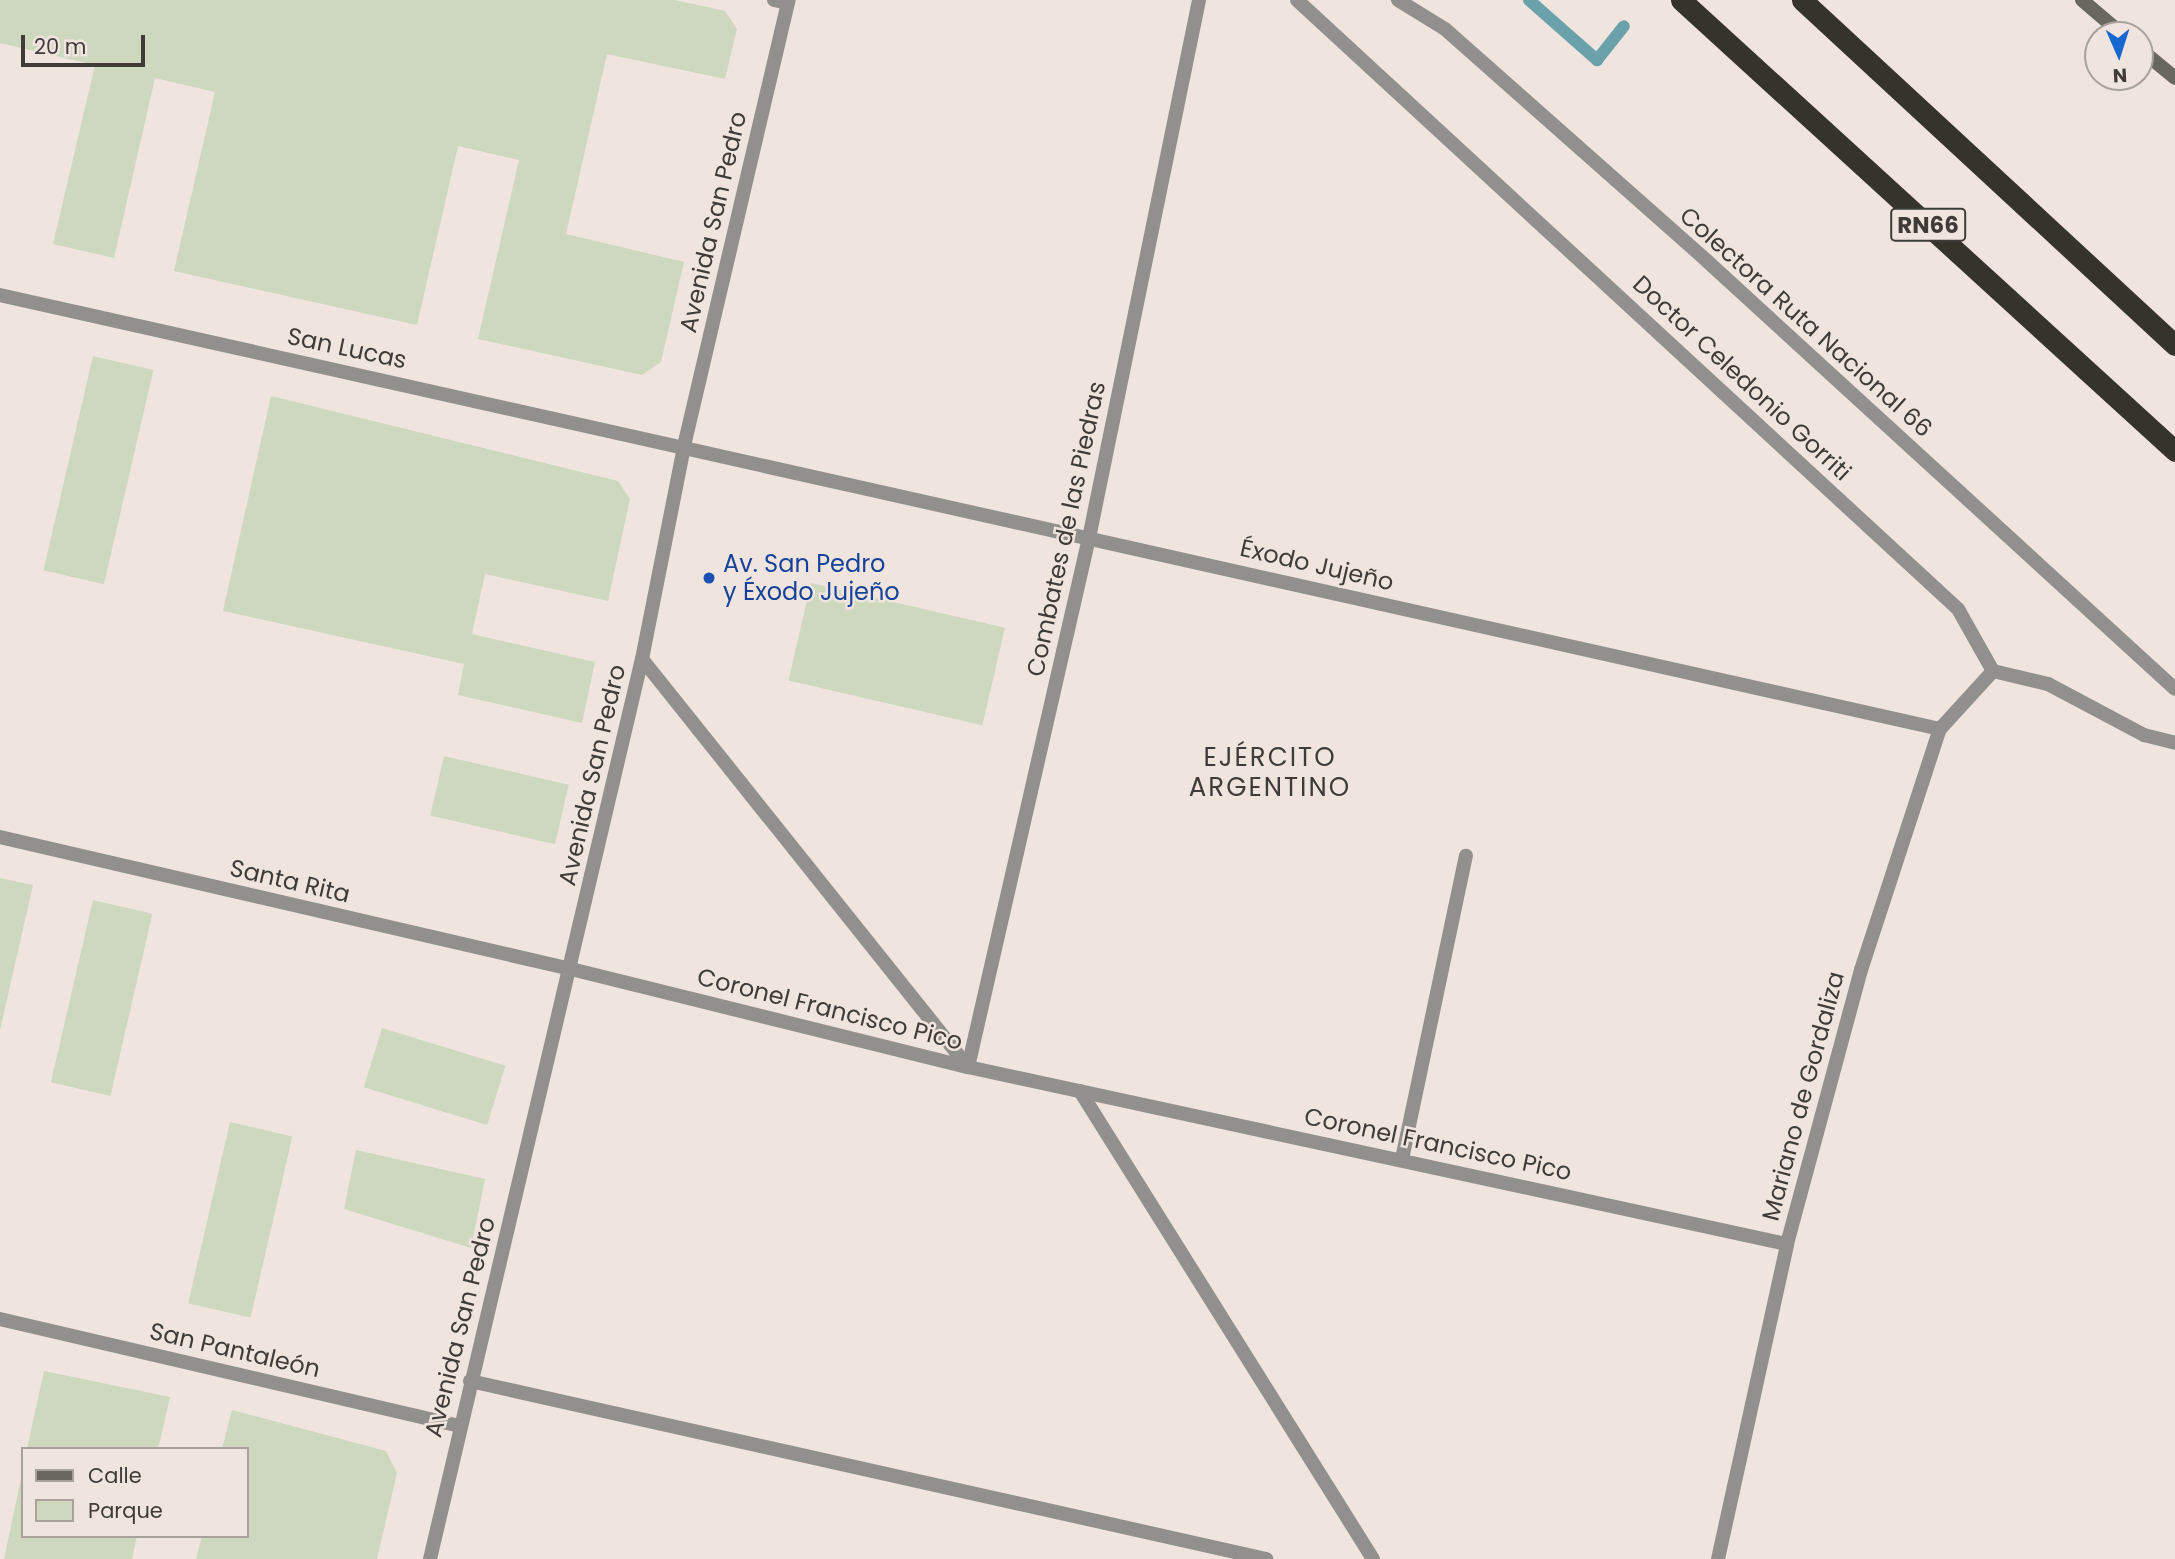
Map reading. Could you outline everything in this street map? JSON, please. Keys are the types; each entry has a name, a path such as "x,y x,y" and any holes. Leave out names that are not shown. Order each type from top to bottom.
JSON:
{"highway":[{"name":"RN66","path":"1681,0 2175,451"},
{"path":"1802,0 2175,345"}],"main road":[{"path":"2082,0 2107,21"},
{"path":"2154,61 2175,78"}],"street":[{"name":"Combates de las Piedras","path":"968,1067 1089,538 1199,0"},
{"name":"Doctor Celedonio Gorriti","path":"1297,0 1958,609 1993,671"},
{"name":"Colectora Ruta Nacional 66","path":"1398,0 1446,29 1727,279 2175,689"},
{"name":"Avenida San Pedro","path":"430,1559 459,1426 571,969 642,659 684,446 784,1"},
{"name":"San Lucas","path":"0,295 684,446"},
{"name":"Éxodo Jujeño","path":"684,446 1940,729"},
{"path":"642,659 968,1067"},
{"name":"Mariano de Gordaliza","path":"1718,1559 1787,1244 1861,970 1940,729 1993,671"},
{"path":"1993,671 2048,684 2144,735 2175,743"},
{"name":"Santa Rita","path":"0,838 571,969"},
{"path":"1402,1159 1466,856"},
{"name":"Coronel Francisco Pico","path":"571,969 968,1067 1787,1244"},
{"path":"1080,1091 1373,1559"},
{"name":"San Pantaleón","path":"0,1319 459,1426"},
{"path":"470,1381 1266,1559"}],"green space":[{"path":"0,0 675,0 725,11 737,29 725,79 607,54 566,234 684,262 661,362 642,375 478,339 519,160 458,146 417,325 174,271 215,92 155,78 114,258 53,244 95,65 0,43"},
{"path":"93,356 153,370 104,584 44,570"},
{"path":"271,396 618,481 630,499 608,601 485,574 472,634 595,662 582,723 458,695 464,664 223,611"},
{"path":"811,583 1005,628 982,725 789,680"},
{"path":"444,756 569,785 555,844 430,815"},
{"path":"0,878 33,885 0,1030"},
{"path":"93,900 152,914 110,1096 51,1082"},
{"path":"382,1028 505,1066 487,1125 364,1087"},
{"path":"230,1122 292,1136 251,1318 188,1303"},
{"path":"356,1150 485,1179 471,1248 344,1209"},
{"path":"44,1371 170,1397 158,1447 27,1447"},
{"path":"232,1410 386,1451 397,1473 377,1559 196,1559 201,1538 248,1538 248,1447 223,1447"},
{"path":"21,1479 21,1538 137,1538 132,1559 4,1559"}],"waterway":[{"path":"1529,0 1597,60 1624,26"}],"place":[{"name":"Av. San Pedro y Éxodo Jujeño","path":"709,578"}],"district":[{"name":"EJÉRCITO ARGENTINO","path":"1270,773"}]}
